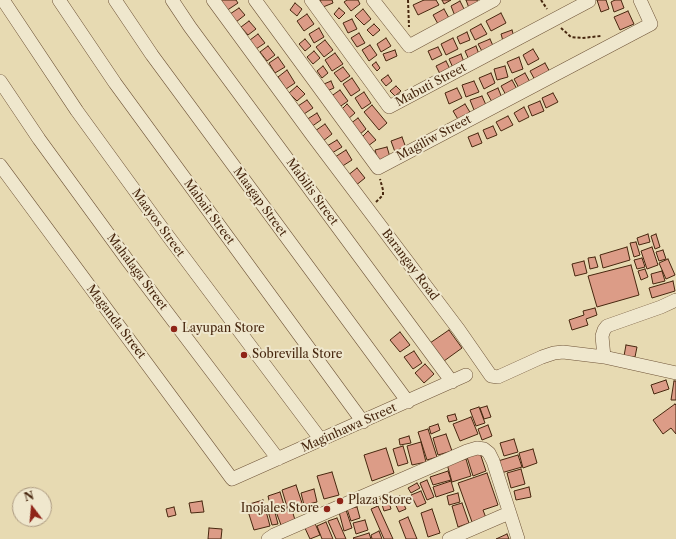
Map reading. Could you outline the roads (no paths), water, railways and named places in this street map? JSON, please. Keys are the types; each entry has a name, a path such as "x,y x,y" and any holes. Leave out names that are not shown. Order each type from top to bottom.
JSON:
{"street":[{"name":"Maayos Street","path":"3,0 77,111 165,232 321,440"},
{"name":"Mabait Street","path":"59,0 115,83 363,422"},
{"name":"Maagap Street","path":"116,0 152,55 408,402"},
{"name":"Mabilis Street","path":"172,0 190,27 452,382"},
{"name":"Barangay Road","path":"213,0 459,330 491,376 498,377 504,375 554,353 574,353 604,357 676,373"},
{"name":"Magiliw Street","path":"255,0 378,168 651,24 640,0"},
{"name":"Mabuti Street","path":"311,0 389,107 555,20 589,0"},
{"path":"373,0 409,46 494,0"},
{"name":"Mahalaga Street","path":"0,81 39,139 119,248 278,459"},
{"name":"Maganda Street","path":"0,165 232,480"},
{"path":"604,357 602,336 607,326 661,307 676,300"},
{"name":"Maginhawa Street","path":"232,480 466,375"},
{"path":"268,539 274,535 477,448 484,449 489,453 493,460 518,539"},
{"path":"449,539 509,513"}],"place":[{"name":"Layupan Store","path":"174,329"},
{"name":"Sobrevilla Store","path":"244,355"},
{"name":"Plaza Store","path":"340,501"},
{"name":"Inojales Store","path":"327,509"}]}
